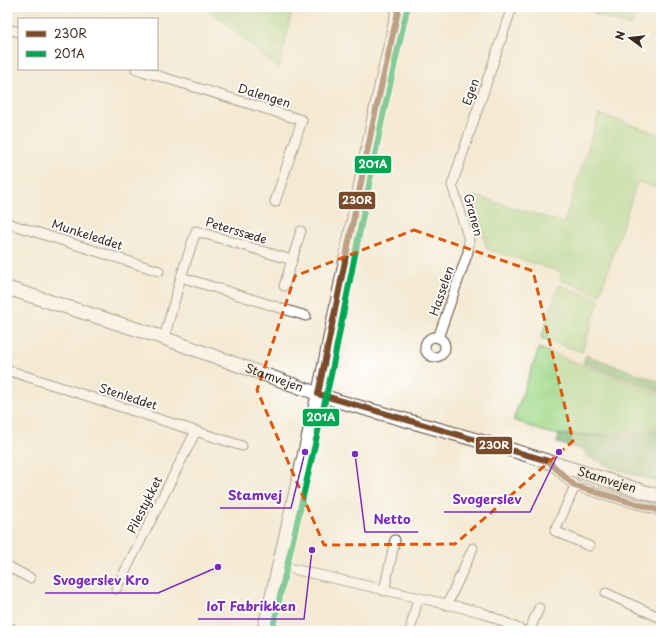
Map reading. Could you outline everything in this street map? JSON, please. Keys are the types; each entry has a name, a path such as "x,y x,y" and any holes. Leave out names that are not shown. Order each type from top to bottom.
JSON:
{"street":[{"path":"264,631 318,394 373,123 399,7"},
{"name":"Egen","path":"452,184 512,7"},
{"path":"7,29 18,32"},
{"name":"Dalengen","path":"139,70 302,120 275,202"},
{"name":"Granen","path":"452,184 470,240 468,252"},
{"name":"Munkeleddet","path":"7,222 159,271"},
{"name":"Peterssæde","path":"181,277 196,231 292,260"},
{"path":"284,286 301,231"},
{"name":"Hasselen","path":"438,338 468,252"},
{"path":"164,338 181,277 306,316"},
{"name":"Stamvejen","path":"7,288 164,338 318,394 548,461 661,497"},
{"name":"Stenleddet","path":"7,370 242,446"},
{"name":"Pilestykket","path":"116,589 196,431"},
{"path":"548,461 576,486 661,511"},
{"path":"576,486 555,531 589,546"},
{"path":"384,591 395,540"},
{"path":"447,605 473,548"},
{"path":"7,566 30,578"},
{"path":"280,566 480,612 508,628 524,631"},
{"path":"606,593 661,618"},
{"path":"410,631 418,598"},
{"path":"529,631 539,608"},
{"path":"7,626 16,631"}],"highlighted area":[{"path":"414,230 533,271 573,441 455,544 324,545 257,390 295,276"}],"green space":[{"path":"206,7 293,7 279,69"},
{"path":"596,7 606,7 605,11 627,19 632,7 638,7 631,26 594,14"},
{"path":"599,114 661,135 661,189 637,182 600,295 561,280 561,272 487,249 473,195 564,223"},
{"path":"559,285 600,299 582,352 541,338"},
{"path":"539,348 660,395 661,423 653,427 626,432 564,435 549,433 513,420"},
{"path":"586,355 661,382 661,393 583,363"},
{"path":"661,425 661,483 612,468 585,455 586,451 557,443 559,435 597,436 627,434 652,429"}],"transit line":[{"name":"230R","path":"318,394 373,123 399,7"},
{"name":"201A","path":"272,631 331,375 381,125 407,9"},
{"name":"230R","path":"318,394 548,461 575,486 661,511"}],"place":[{"name":"Stamvej","path":"305,452"},
{"name":"Svogerslev","path":"559,452"},
{"name":"Netto","path":"355,454"},
{"name":"IoT Fabrikken","path":"312,550"},
{"name":"Svogerslev Kro","path":"218,567"}]}
